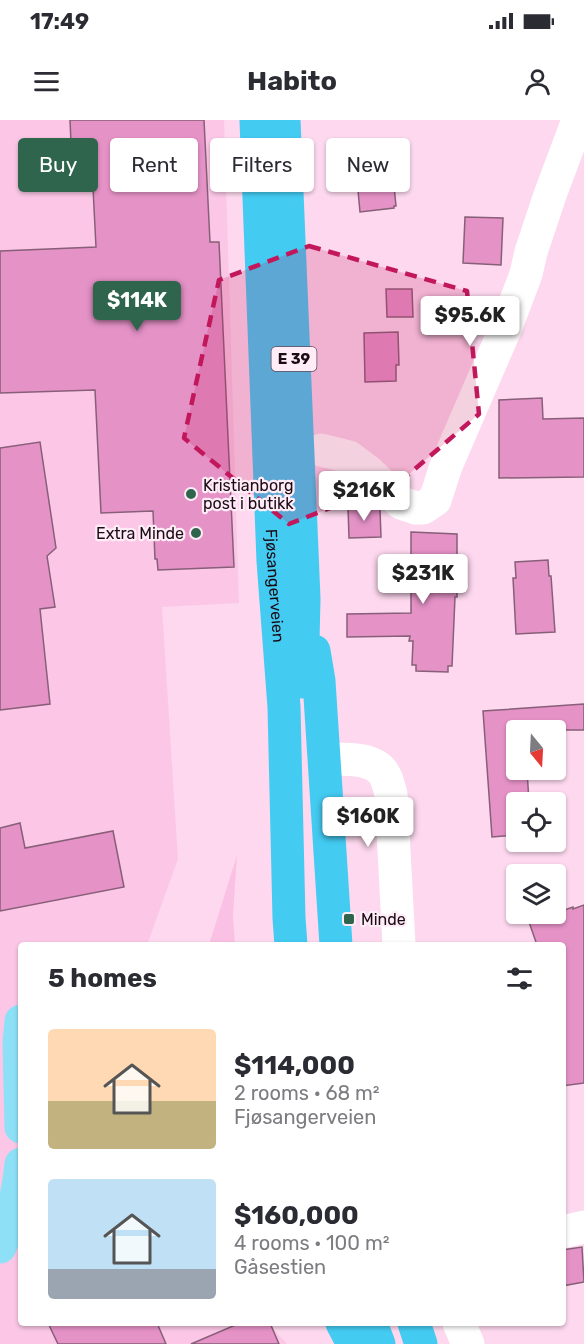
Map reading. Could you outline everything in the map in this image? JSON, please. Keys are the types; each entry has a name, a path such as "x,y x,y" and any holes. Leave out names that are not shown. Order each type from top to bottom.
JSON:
{"highway":[{"name":"Fjøsangerveien","path":"256,120 273,561 284,707 291,942"},
{"name":"Fjøsangerveien","path":"285,120 304,599 302,683 310,942"},
{"name":"E 39","path":"271,942 264,638 273,561"},
{"name":"E 39","path":"304,599 319,681 336,942"},
{"path":"344,1326 353,1344"},
{"path":"371,1326 379,1344"},
{"path":"391,1326 399,1344"},
{"path":"415,1326 421,1344"}],"main road":[{"path":"0,1033 5,1023 18,1008"},
{"path":"0,1247 11,1221 18,1190"}],"street":[{"path":"321,450 349,457 369,472 401,503 423,508 435,500 446,466 506,327 526,274 553,186 578,120"},
{"path":"324,759 360,760 376,766 385,774 391,794 399,942"},
{"path":"566,1231 584,1227"},
{"path":"460,1326 468,1344"}],"highlighted area":[{"path":"309,246 467,291 479,414 402,480 289,524 184,438 219,280"}],"shaded area":[{"path":"0,120 224,120 225,138 210,138 210,192 226,192 239,603 162,607 178,859 148,942 18,942 18,1326 271,1326 287,1344 0,1344"},
{"path":"237,855 233,915 235,942 210,942"}],"building":[{"path":"70,120 204,120 210,242 219,242 234,567 158,570 157,559 155,559 153,511 101,513 95,390 0,393 0,251 96,247 93,192 98,192 98,138 71,138"},
{"path":"358,192 395,192 396,206 394,208 360,212"},
{"path":"465,217 503,218 501,265 463,263"},
{"path":"386,289 412,289 413,317 387,317"},
{"path":"398,332 399,365 396,365 396,381 365,382 364,333"},
{"path":"542,398 543,419 584,418 584,477 499,478 499,400"},
{"path":"40,442 56,548 47,556 55,607 40,609 50,704 0,710 0,448"},
{"path":"377,506 380,509 381,537 349,538 348,507"},
{"path":"411,532 457,534 457,597 455,597 452,666 448,666 448,672 416,671 416,665 412,665 413,641 409,641 410,636 347,637 347,614 411,613"},
{"path":"548,560 555,632 516,634 513,578 516,578 515,562"},
{"path":"584,704 584,730 566,730 566,720 506,720 506,780 528,780 528,792 506,792 506,836 492,837 483,711"},
{"path":"20,823 25,848 113,831 124,887 0,911 0,828"},
{"path":"584,905 584,1083 566,1085 566,942 536,942 530,924 566,924 566,909 573,907 573,909"},
{"path":"582,1247 584,1282 566,1285 566,1249"},
{"path":"49,1326 158,1326 166,1344 58,1344"},
{"path":"233,1326 271,1326 279,1344 191,1344"}],"place":[{"name":"Kristianborg post i butikk","path":"191,494"},
{"name":"Extra Minde","path":"196,533"},
{"name":"Minde","path":"349,919"}]}
